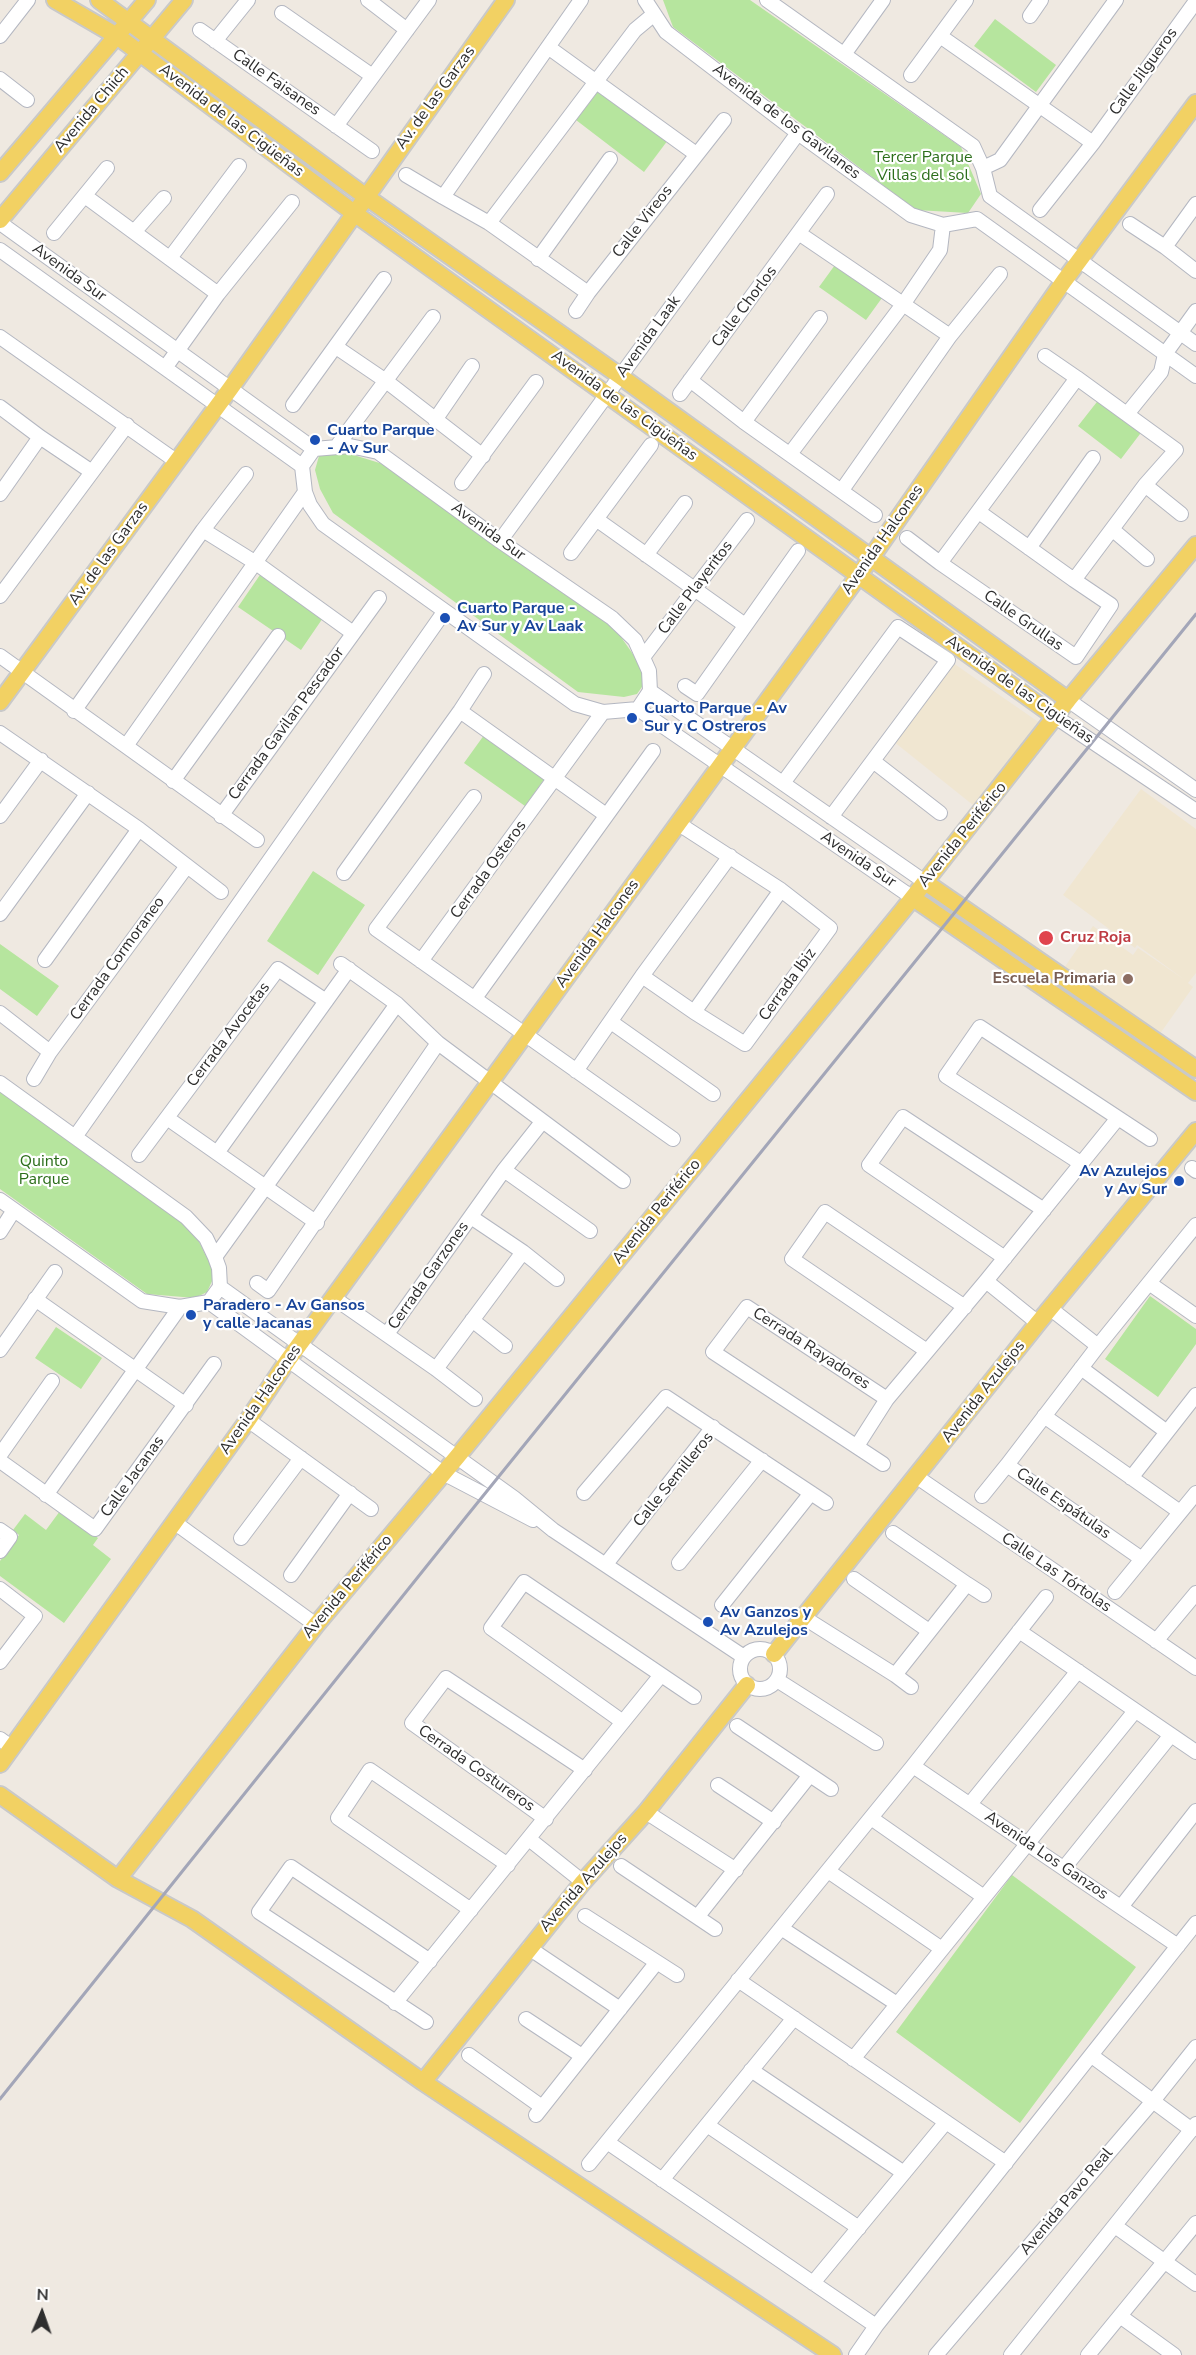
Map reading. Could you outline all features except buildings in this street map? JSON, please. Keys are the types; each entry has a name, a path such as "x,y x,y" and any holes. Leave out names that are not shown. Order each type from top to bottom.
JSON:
{"main road":[{"name":"Avenida de las Cigüeñas","path":"55,0 140,52 354,213 1057,718"},
{"name":"Avenida de las Cigüeñas","path":"99,0 365,196 620,376 1068,700"},
{"name":"Avenida Chiich","path":"0,173 147,0"},
{"name":"Avenida Chiich","path":"0,222 184,0"},
{"name":"Av. de las Garzas","path":"354,213 506,0"},
{"name":"Avenida Halcones","path":"0,1764 5,1742 174,1522 300,1343 491,1082 523,1034 684,827 732,748 872,557 1064,281 1196,104"},
{"path":"230,389 354,213"},
{"name":"Av. de las Garzas","path":"0,702 28,676 170,457 230,389"},
{"name":"Avenida Periférico","path":"118,1879 316,1625 457,1457 913,898 1057,718 1068,700 1196,545"},
{"name":"Avenida Sur","path":"925,882 1196,1069"},
{"name":"Avenida Sur","path":"913,898 1196,1092"},
{"path":"1013,966 1025,951"},
{"name":"Avenida Azulejos","path":"774,1654 916,1477 1032,1318 1051,1309 1196,1131"},
{"name":"Avenida Azulejos","path":"423,2082 536,1952 577,1878 646,1812 747,1685"},
{"path":"0,1795 118,1879 192,1919 423,2082 832,2355"}],"street":[{"path":"0,36 28,0"},
{"name":"Calle Faisanes","path":"215,41 248,0"},
{"path":"368,0 406,30"},
{"name":"Calle Faisanes","path":"336,126 371,75 429,0"},
{"path":"442,197 581,0"},
{"name":"Avenida de los Gavilanes","path":"645,0 666,32 798,133 911,215 943,225 977,219"},
{"path":"767,0 845,53 973,146 983,168 990,196 1196,344"},
{"path":"845,53 883,0"},
{"path":"911,75 966,0"},
{"path":"1030,16 1041,0"},
{"path":"983,168 999,160 1116,0"},
{"name":"Calle Jilgueros","path":"1040,210 1093,143 1196,1"},
{"path":"282,13 371,75"},
{"path":"489,223 635,30 653,15"},
{"name":"Calle Faisanes","path":"201,30 372,151"},
{"path":"940,36 1093,143"},
{"path":"548,47 696,154"},
{"path":"0,79 27,100"},
{"name":"Calle Vireos","path":"576,311 724,120"},
{"name":"Avenida Laak","path":"500,541 798,133"},
{"path":"538,258 610,159"},
{"path":"170,258 239,166"},
{"path":"54,233 107,168"},
{"path":"406,175 489,223 588,294"},
{"name":"Calle Chorlos","path":"680,394 800,234 827,194"},
{"path":"85,196 218,294"},
{"path":"990,196 977,219 1196,376"},
{"path":"134,232 164,198"},
{"path":"165,368 218,294 292,202"},
{"path":"1165,247 1196,204"},
{"name":"Avenida Sur","path":"0,222 179,347 230,389 314,449 340,441 350,446 378,452 500,541 612,618 635,640 644,656 649,671 650,691 925,882"},
{"path":"1130,224 1196,271"},
{"path":"790,454 904,303 940,250 943,225"},
{"path":"800,234 950,336"},
{"name":"Avenida Sur","path":"0,250 302,466"},
{"path":"842,490 950,336 1000,273"},
{"path":"293,405 384,279"},
{"path":"1127,414 1161,372 1165,354 1196,311"},
{"path":"340,441 433,317"},
{"path":"744,422 820,318"},
{"path":"0,337 170,457"},
{"path":"336,347 386,381 483,456"},
{"path":"1045,356 1176,450 1145,485 1074,580"},
{"path":"435,420 472,366"},
{"path":"940,563 1077,378"},
{"path":"690,380 744,422 875,515"},
{"path":"462,483 536,382"},
{"path":"0,407 92,472"},
{"path":"2,588 127,425"},
{"path":"0,494 40,437"},
{"path":"571,552 651,445"},
{"path":"314,449 302,466 305,492 310,506 323,524 444,612 575,704 599,717 638,709 650,691"},
{"path":"1029,548 1093,458"},
{"path":"74,711 203,530 246,474"},
{"path":"1145,485 1181,514"},
{"path":"126,746 305,492"},
{"path":"646,555 685,503"},
{"name":"Calle Grullas","path":"907,538 1076,657 1111,605 979,512"},
{"path":"596,519 746,625"},
{"name":"Calle Playeritos","path":"644,656 747,520"},
{"name":"Cerrada Gavilan Pescador","path":"203,530 256,563 353,633"},
{"path":"1113,530 1146,559"},
{"path":"685,686 697,694 798,551"},
{"name":"Cerrada Gavilan Pescador","path":"221,816 379,598"},
{"path":"75,1137 444,612"},
{"path":"783,783 898,627 948,660 831,817"},
{"path":"172,782 278,636"},
{"name":"Cerrada Gavilan Pescador","path":"0,656 126,746 172,782 257,840"},
{"path":"344,873 484,674"},
{"name":"Avenida de las Cigüeñas","path":"1068,700 1196,790"},
{"name":"Avenida Sur","path":"638,709 913,898"},
{"path":"460,711 606,814"},
{"name":"Cerrada Osteros","path":"421,961 599,717"},
{"name":"Avenida de las Cigüeñas","path":"1057,718 1196,811"},
{"path":"0,733 88,793 221,892"},
{"path":"475,998 653,751"},
{"path":"0,816 41,760"},
{"path":"873,761 940,813"},
{"path":"0,914 88,793"},
{"path":"474,797 376,929 673,1138"},
{"name":"Cerrada Ibiz","path":"642,976 745,1044 830,928 781,890 684,827"},
{"path":"45,960 139,830"},
{"path":"576,1071 730,856"},
{"name":"Cerrada Cormoraneo","path":"34,1079 50,1052 187,866"},
{"path":"694,1012 781,890"},
{"path":"217,1153 326,1001 345,966 397,1004 438,1043 623,1181"},
{"name":"Cerrada Avocetas","path":"139,1155 278,969 326,1001"},
{"path":"215,1257 397,1004"},
{"path":"0,1013 50,1052"},
{"path":"611,1022 712,1094"},
{"path":"1082,1164 946,1076 980,1027 1150,1139"},
{"path":"257,1283 268,1291 438,1043"},
{"path":"0,1083 186,1217 206,1238 219,1268 220,1287 209,1302 180,1307 142,1301 0,1200"},
{"path":"1005,1258 869,1165 903,1117 1044,1210"},
{"path":"167,1118 317,1222"},
{"name":"Cerrada Rayadores","path":"857,1446 887,1399 1118,1118"},
{"name":"Cerrada Garzones","path":"387,1334 504,1170 542,1122"},
{"path":"504,1170 590,1231"},
{"path":"0,1232 14,1210"},
{"path":"927,1352 792,1259 825,1212 965,1306"},
{"name":"Cerrada Garzones","path":"471,1217 523,1252 557,1279"},
{"name":"Calle Espátulas","path":"1142,1559 1007,1465 1098,1346 1193,1233"},
{"path":"436,1369 523,1252"},
{"path":"0,1350 55,1272"},
{"path":"986,1281 1032,1318"},
{"path":"1149,1284 1196,1316"},
{"path":"220,1287 457,1457 511,1502 744,1657"},
{"name":"Cerrada Garzones","path":"334,1298 475,1399"},
{"path":"35,1299 186,1405"},
{"path":"209,1302 443,1473 477,1490 511,1502"},
{"path":"46,1496 180,1307"},
{"name":"Cerrada Rayadores","path":"882,1464 713,1352 747,1307 887,1399"},
{"path":"1051,1309 1098,1346"},
{"path":"472,1320 505,1346"},
{"name":"Calle Jacanas","path":"0,1461 95,1529 214,1364"},
{"path":"1081,1368 1167,1432"},
{"path":"0,1455 52,1381"},
{"path":"1131,1478 1196,1395"},
{"path":"584,1493 666,1397 713,1427"},
{"path":"1044,1416 1180,1512"},
{"path":"248,1420 371,1509"},
{"name":"Calle Semilleros","path":"606,1564 713,1427 826,1503"},
{"path":"241,1538 301,1458"},
{"path":"679,1563 762,1460"},
{"path":"982,1496 1007,1465"},
{"name":"Calle Las Tórtolas","path":"916,1477 1196,1668"},
{"path":"477,1490 486,1479"},
{"path":"722,1605 811,1492"},
{"path":"291,1575 350,1493"},
{"path":"1115,1592 1196,1493"},
{"path":"174,1522 316,1625"},
{"path":"0,1530 10,1537 0,1551"},
{"path":"893,1533 984,1595"},
{"path":"854,1579 929,1630"},
{"path":"623,1722 491,1628 524,1582 694,1697"},
{"path":"895,1676 967,1584"},
{"path":"0,1589 35,1616 0,1662"},
{"path":"1156,1641 1196,1593"},
{"path":"589,2164 913,1766 1046,1597"},
{"path":"803,1617 911,1687"},
{"path":"1019,1631 1196,1752"},
{"path":"758,1649 774,1654 780,1664 777,1680 767,1688 753,1688 747,1685 740,1669 744,1657 758,1649"},
{"path":"969,1804 1078,1671"},
{"name":"Cerrada Costureros","path":"395,2003 661,1675"},
{"name":"Cerrada Costureros","path":"546,1818 412,1723 446,1678 585,1770"},
{"path":"777,1680 876,1743"},
{"path":"853,2059 1135,1711"},
{"path":"737,1726 831,1789"},
{"path":"1064,1868 1171,1735"},
{"name":"Avenida Los Ganzos","path":"913,1766 1178,1946"},
{"path":"471,1910 338,1818 370,1770 508,1865"},
{"path":"698,1916 810,1775"},
{"path":"718,1785 774,1822"},
{"path":"1121,1907 1196,1811"},
{"path":"646,1812 736,1870"},
{"path":"871,1818 984,1897"},
{"name":"Cerrada Costureros","path":"529,1839 577,1878"},
{"path":"621,1866 715,1929"},
{"path":"426,2022 259,1912 291,1867 430,1961"},
{"path":"828,1871 942,1949"},
{"path":"585,1916 677,1975"},
{"path":"856,2355 876,2326 1196,1923"},
{"path":"781,1928 897,2004"},
{"path":"536,1952 620,2008"},
{"path":"469,2055 539,2111 657,1962"},
{"path":"738,1980 1006,2163"},
{"path":"662,2180 794,2018"},
{"path":"526,2019 582,2056"},
{"name":"Avenida Pavo Real","path":"936,2355 1153,2101 1196,2047"},
{"path":"1011,2355 1194,2127 1153,2101 1092,2056"},
{"path":"752,2070 904,2173"},
{"path":"813,2283 946,2122"},
{"path":"707,2125 859,2228"},
{"path":"607,2142 876,2326"},
{"path":"1088,2355 1196,2223"},
{"path":"1115,2226 1196,2284"},
{"path":"1120,2316 1174,2355"}],"shaded area":[{"path":"953,663 1040,723 973,805 893,741"},
{"path":"1141,789 1196,829 1196,973 1188,983 1193,987 1157,1038 1062,971 1093,926 1133,955 1138,948 1185,980 1137,945 1135,948 1063,895"}],"green space":[{"name":"Tercer Parque Villas del sol","path":"663,0 750,0 961,147 981,194 968,213 916,210 673,27"},
{"path":"995,19 1056,65 1036,92 974,46"},
{"path":"600,89 668,140 644,172 576,120"},
{"path":"840,258 887,291 866,320 819,287"},
{"path":"1100,398 1143,430 1121,459 1078,426"},
{"path":"344,452 386,465 609,620 643,672 644,684 637,694 624,697 578,692 333,513 320,489 315,470 319,456"},
{"path":"264,569 327,612 301,650 238,607"},
{"path":"487,731 548,774 525,806 464,763"},
{"path":"313,871 365,905 318,975 267,941"},
{"path":"0,944 59,986 37,1016 0,989"},
{"name":"Quinto Parque","path":"0,1089 181,1221 197,1238 213,1269 213,1279 207,1292 195,1298 147,1294 0,1189"},
{"path":"1150,1296 1196,1329 1196,1344 1158,1397 1105,1359"},
{"path":"56,1327 102,1358 81,1389 35,1358"},
{"path":"60,1511 98,1538 93,1545 111,1559 64,1623 0,1576 0,1561 19,1535 13,1530 25,1514 46,1530"},
{"path":"1012,1875 1136,1967 1020,2123 896,2032"}],"railway":[{"path":"0,2099 466,1517 1196,614"}],"place":[{"name":"Cuarto Parque - Av Sur","path":"315,440"},
{"name":"Cuarto Parque - Av Sur y Av Laak","path":"445,618"},
{"name":"Cuarto Parque - Av Sur y C Ostreros","path":"632,718"},
{"name":"Cruz Roja","path":"1046,938"},
{"name":"Escuela Primaria","path":"1128,979"},
{"name":"Av Azulejos y Av Sur","path":"1179,1181"},
{"name":"Paradero - Av Gansos y calle Jacanas","path":"191,1315"},
{"name":"Av Ganzos y Av Azulejos","path":"708,1622"}]}
